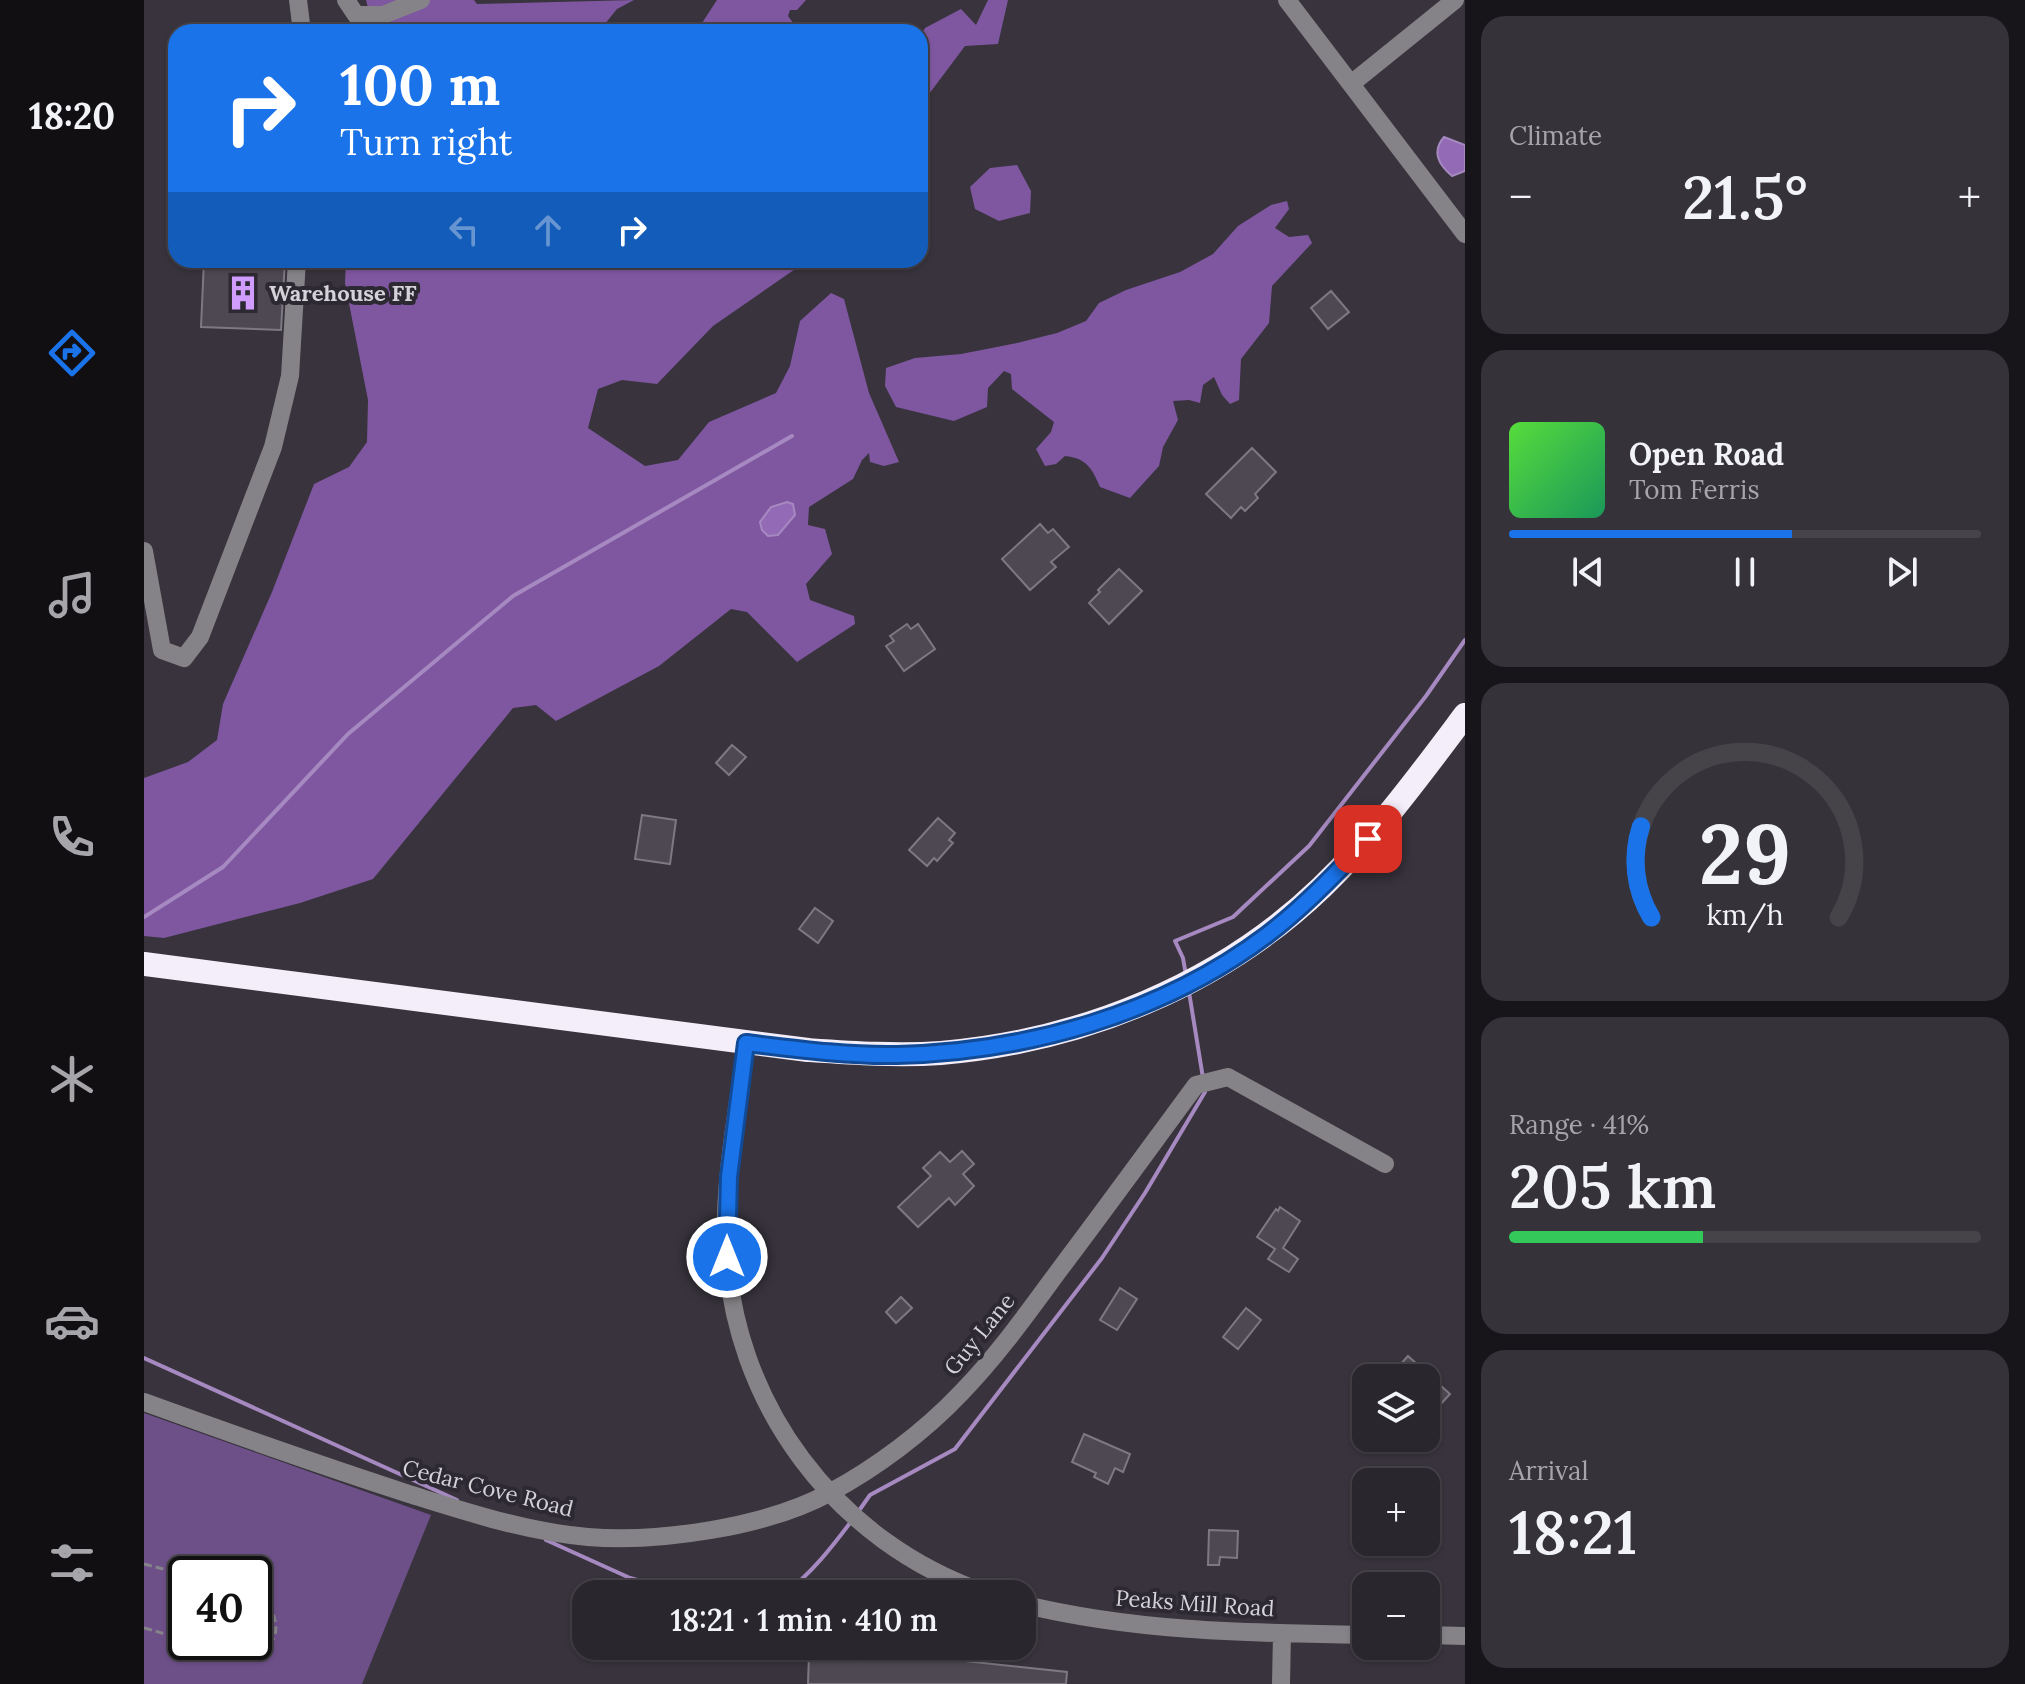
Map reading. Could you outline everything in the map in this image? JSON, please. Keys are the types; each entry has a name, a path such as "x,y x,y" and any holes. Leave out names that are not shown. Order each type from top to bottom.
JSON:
{"highway":[{"path":"144,964 746,1043 870,1054 974,1050 1058,1033 1106,1018 1207,973 1254,944 1322,887 1386,817 1465,715"}],"street":[{"path":"298,0 301,24"},
{"path":"346,0 356,15 383,15 421,0"},
{"path":"1287,0 1465,234"},
{"path":"1351,84 1455,0"},
{"path":"144,551 162,650 184,658 200,637 273,447 290,376 297,268"},
{"path":"746,1043 727,1207 727,1274 746,1356 772,1416 793,1449 829,1493 870,1531 902,1554 953,1580"},
{"name":"Guy Lane","path":"829,1493 919,1431 961,1394 1010,1336 1196,1085 1228,1077 1385,1164"},
{"name":"Cedar Cove Road","path":"144,1402 405,1493 473,1514 559,1534 614,1539 688,1533 769,1515 829,1493"},
{"name":"Peaks Mill Road","path":"1036,1607 1126,1624 1204,1631 1352,1635"},
{"path":"1281,1684 1282,1633"},
{"path":"1440,1635 1465,1636"}],"path":[{"path":"144,1564 168,1570"},
{"path":"272,1616 272,1644"},
{"path":"144,1628 168,1636"}],"shaded area":[{"path":"366,0 474,0 477,4 634,0 617,9 605,24 372,24"},
{"path":"717,0 806,0 797,10 790,10 788,16 794,24 702,23"},
{"path":"988,0 1008,0 998,44 965,46 928,95 928,26 961,9 976,25"},
{"path":"1444,137 1465,145 1465,171 1452,176 1440,163 1437,153"},
{"path":"1017,165 1031,191 1030,213 999,221 975,209 970,187 990,168"},
{"path":"1287,201 1289,209 1275,228 1289,237 1308,235 1312,243 1272,286 1269,323 1241,359 1239,400 1230,404 1214,377 1203,385 1200,403 1173,401 1178,420 1163,447 1159,466 1130,498 1100,487 1091,469 1078,459 1065,456 1056,464 1045,466 1036,449 1051,432 1054,422 1012,389 1011,374 1004,371 988,388 987,407 954,421 896,407 885,386 886,368 915,358 961,354 1017,343 1057,333 1086,321 1099,303 1126,290 1180,272 1213,254 1238,226 1271,205"},
{"path":"346,268 797,268 713,326 657,384 622,380 598,389 588,428 645,466 678,460 709,422 776,393 790,366 800,321 831,293 844,299 869,393 899,462 884,466 870,462 869,453 853,479 809,507 808,525 825,529 832,554 806,584 810,600 854,616 855,624 797,662 747,612 731,609 659,666 556,721 536,705 513,708 373,879 300,903 164,938 144,936 144,778 188,762 217,740 223,704 272,592 314,484 349,467 367,442 368,400 345,283"},
{"path":"787,502 793,504 795,515 778,535 768,536 760,522 771,507"},
{"path":"144,1413 431,1515 362,1684 144,1684"}],"building":[{"name":"Warehouse FF","path":"204,268 285,268 281,330 201,327"},
{"path":"1331,291 1349,312 1328,329 1311,308"},
{"path":"1252,448 1276,472 1255,494 1258,498 1245,511 1241,507 1231,518 1206,494"},
{"path":"1040,524 1048,533 1053,529 1069,547 1051,562 1056,567 1030,590 1002,559"},
{"path":"1119,569 1142,591 1109,624 1089,603"},
{"path":"907,624 911,629 918,624 935,649 904,671 886,646 894,641 890,636"},
{"path":"732,745 746,757 729,775 716,763"},
{"path":"642,815 676,820 670,864 635,859"},
{"path":"938,818 955,833 949,840 953,843 937,861 934,858 927,866 909,850"},
{"path":"815,908 833,921 818,943 799,929"},
{"path":"962,1151 974,1164 963,1174 974,1186 955,1205 949,1198 918,1227 898,1207 931,1176 923,1168 940,1152 950,1162"},
{"path":"1280,1207 1300,1221 1283,1248 1298,1259 1289,1272 1268,1259 1275,1249 1257,1237"},
{"path":"1120,1288 1137,1299 1117,1330 1100,1320"},
{"path":"901,1297 912,1308 896,1323 886,1312"},
{"path":"1246,1308 1261,1320 1238,1349 1223,1337"},
{"path":"1408,1356 1417,1364 1401,1364"},
{"path":"1440,1385 1450,1394 1440,1405"},
{"path":"1084,1434 1130,1454 1123,1472 1115,1468 1108,1484 1094,1477 1096,1473 1072,1462"},
{"path":"1209,1530 1238,1531 1237,1558 1220,1557 1219,1565 1208,1565"},
{"path":"809,1660 955,1660 1067,1672 1066,1684 808,1684"}],"waterway":[{"path":"144,917 223,867 348,734 513,596 792,436"},
{"path":"1186,975 1175,941 1233,917 1309,846 1426,696 1465,640"},
{"path":"1189,992 1203,1078"},
{"path":"858,1512 870,1495 955,1449 1102,1258 1145,1193 1205,1092 1204,1087"},
{"path":"144,1358 457,1500"},
{"path":"800,1580 853,1519"},
{"path":"546,1540 637,1580"}],"place":[{"name":"Warehouse FF","path":"243,293"}],"route":[{"path":"727,1257 729,1177 746,1043 870,1054 938,1053 1024,1041 1106,1018 1182,986 1254,944 1322,887 1368,839"}]}
